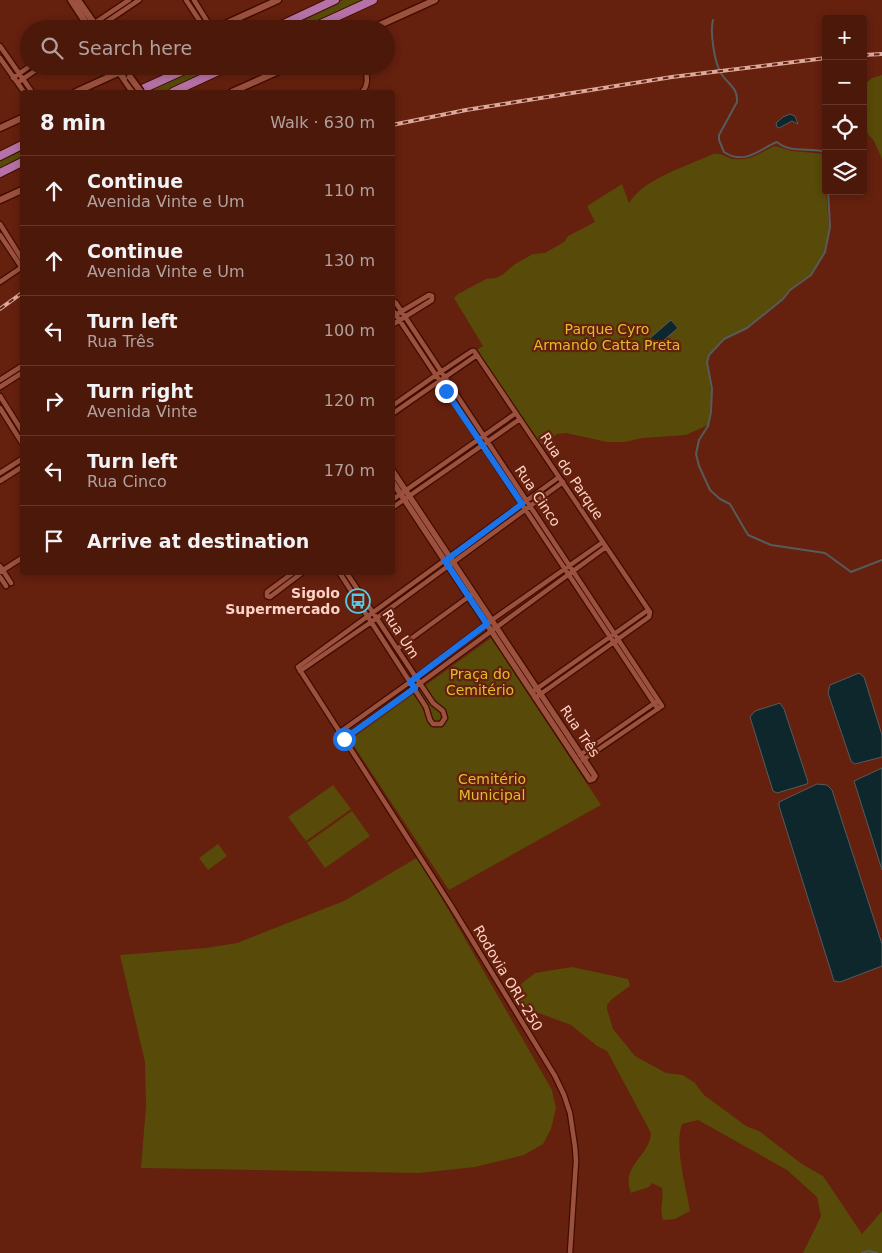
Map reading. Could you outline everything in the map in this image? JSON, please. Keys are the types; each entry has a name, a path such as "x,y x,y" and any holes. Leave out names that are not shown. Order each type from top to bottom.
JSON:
{"highway":[{"path":"293,20 336,0"},
{"path":"330,20 373,0"},
{"path":"139,90 173,75"},
{"path":"177,90 210,75"},
{"path":"0,156 20,146"},
{"path":"0,173 20,163"}],"main road":[{"path":"71,0 87,20"},
{"path":"78,0 89,20"},
{"path":"233,20 278,0"},
{"path":"392,20 435,0"},
{"path":"80,90 112,75"},
{"path":"125,75 133,90"},
{"path":"236,90 270,75"},
{"path":"128,79 139,90"},
{"path":"0,128 20,119"},
{"path":"0,200 20,191"}],"street":[{"path":"104,20 130,1 139,0"},
{"path":"186,0 199,20"},
{"path":"191,8 195,2 207,20"},
{"path":"0,46 31,90"},
{"path":"0,58 22,90"},
{"path":"13,78 19,74"},
{"path":"17,83 29,75"},
{"path":"365,90 366,75"},
{"path":"0,224 20,256"},
{"path":"0,235 20,264"},
{"path":"0,282 20,268"},
{"path":"395,315 430,294 432,300 395,323"},
{"name":"Rua Cinco","path":"395,303 402,311 574,570 615,634 616,641"},
{"name":"Rua Cinco","path":"395,317 400,320 610,637 616,641 660,708 580,759"},
{"path":"395,404 472,351 475,353"},
{"path":"395,412 475,353"},
{"name":"Rua do Parque","path":"475,353 649,612"},
{"path":"0,380 20,367"},
{"path":"0,387 20,374"},
{"path":"0,396 20,428"},
{"path":"0,408 20,440"},
{"path":"395,505 454,456 516,413"},
{"path":"395,499 405,495 457,462 520,419"},
{"path":"454,456 457,462"},
{"path":"0,474 20,460"},
{"path":"0,481 20,468"},
{"name":"Rua Três","path":"395,476 405,495 580,759"},
{"path":"299,669 377,618 559,477"},
{"path":"299,669 299,665 526,510 563,482"},
{"name":"Rua Três","path":"395,484 405,495"},
{"path":"340,732 416,678 489,622 603,542"},
{"path":"344,739 606,547"},
{"path":"11,583 1,570 20,559"},
{"path":"290,575 267,592 267,596 270,597 299,575"},
{"name":"Rua Um","path":"341,575 415,688 429,712 431,722 437,725 442,724 446,718 444,713 433,703 348,575"},
{"path":"0,577 6,586"},
{"path":"397,648 471,595"},
{"path":"536,693 610,637 649,612"},
{"path":"536,693 616,641 649,617 649,612"},
{"name":"Rodovia ORL-250","path":"299,669 450,904 550,1068 564,1095 574,1133 576,1161 570,1253"},
{"path":"580,759 657,702"}],"green space":[{"path":"343,0 366,0 323,20 300,20"},
{"path":"180,75 203,75 170,90 147,90"},
{"path":"882,75 882,159 874,141 867,133 867,82 872,78"},
{"name":"Parque Cyro Armando Catta Preta","path":"775,146 792,151 822,154 822,195 826,195 829,227 825,252 811,275 802,280 783,299 747,328 723,339 709,355 707,363 712,398 708,425 686,435 642,438 625,442 607,442 566,433 557,434 539,447 475,351 483,346 454,298 486,279 502,275 515,264 533,254 545,253 564,242 568,236 595,222 587,206 622,184 629,203 645,186 679,168 713,154 733,159 745,159"},
{"path":"20,149 20,160 0,169 0,159"},
{"name":"Cemitério Municipal","path":"491,638 601,805 449,890 350,740"},
{"path":"333,785 351,809 306,841 288,817"},
{"path":"352,811 370,836 325,868 307,843"},
{"path":"218,844 227,856 208,870 199,858"},
{"path":"418,857 552,1090 556,1108 551,1129 543,1144 524,1155 475,1167 419,1173 141,1168 146,1106 145,1062 120,955 206,948 237,943 344,901"},
{"path":"572,967 628,979 630,986 612,999 607,1005 607,1009 613,1029 635,1056 666,1073 683,1075 695,1083 704,1095 746,1126 759,1131 802,1164 823,1176 862,1234 882,1211 882,1253 803,1253 821,1216 817,1197 787,1170 698,1120 682,1124 679,1144 690,1211 675,1219 663,1220 661,1211 662,1188 652,1183 649,1187 631,1193 629,1175 646,1148 651,1133 607,1051 597,1046 571,1025 536,1012 521,1003 518,997 516,988 535,973"}],"water":[{"path":"790,114 795,116 798,124 792,121 779,128 777,127 776,123"},
{"path":"671,320 678,328 656,347 649,339"},
{"path":"859,673 864,677 882,735 882,757 855,764 851,761 828,693 830,685"},
{"path":"780,703 784,709 808,782 807,784 777,793 773,791 750,717 755,711"},
{"path":"882,768 882,870 854,781"},
{"path":"817,784 827,785 832,790 882,944 882,966 840,982 834,981 779,806 779,802"}],"waterway":[{"path":"713,20 712,40 719,70 735,90 737,97 737,102 719,135 724,152 732,156 745,157 777,142 788,148 822,151"},
{"path":"828,195 830,227 825,252 811,275 790,290 783,299 747,328 724,339 709,355 707,362 712,389 711,412 708,426 699,440 696,454 699,466 710,490 720,499 730,504 748,535 771,545 825,553 851,572 882,560"},
{"path":"862,1253 868,1251 877,1253"}],"railway":[{"path":"867,55 882,54"},
{"path":"395,124 466,110 672,77 822,58"},
{"path":"0,309 20,294"}],"place":[{"name":"Sigolo Supermercado","path":"358,601"}],"route":[{"path":"344,739 415,688 410,682 487,624 445,561 522,504 446,391"}],"park label":[{"name":"Praça do Cemitério","path":"480,682"}]}
